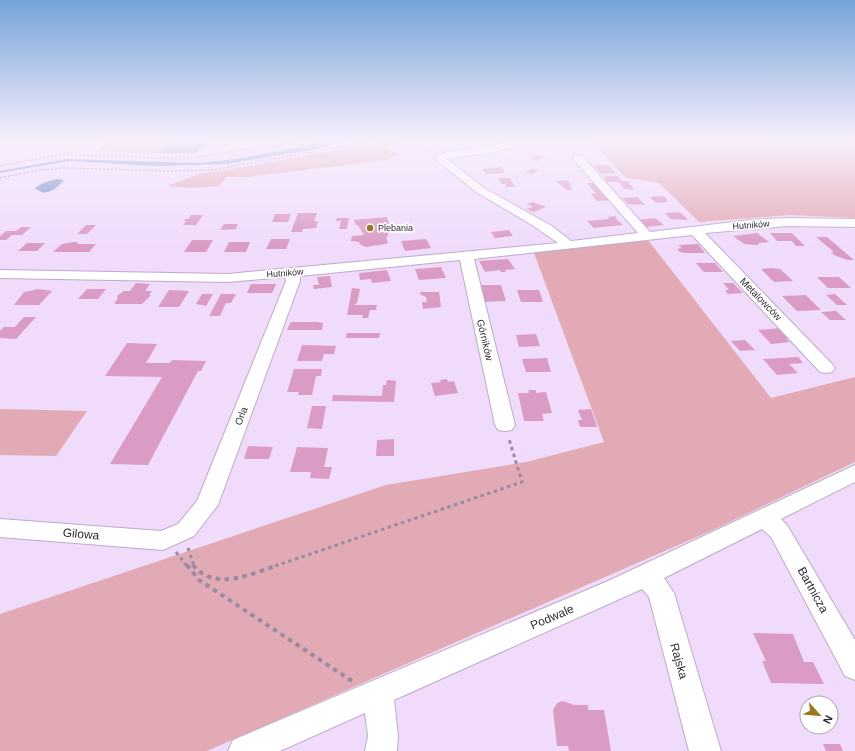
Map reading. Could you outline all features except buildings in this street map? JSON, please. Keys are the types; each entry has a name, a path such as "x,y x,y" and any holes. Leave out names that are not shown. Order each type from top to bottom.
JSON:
{"street":[{"path":"460,175 479,190 518,213 546,227 568,245"},
{"path":"593,175 647,236"},
{"name":"Hutników","path":"0,274 228,278 466,256 788,222 855,223"},
{"name":"Metalowców","path":"696,231 826,368"},
{"name":"Górników","path":"466,256 505,425"},
{"name":"Orla","path":"163,541 186,530 207,505 293,281 292,272"},
{"name":"Podwale","path":"244,751 646,575 855,473"},
{"name":"Bartnicza","path":"765,517 779,531 855,667"},
{"name":"Gilowa","path":"0,528 163,541"},
{"name":"Rajska","path":"646,575 661,593 705,751"},
{"path":"378,693 383,736 381,751"}],"path":[{"path":"0,178 14,175"},
{"path":"186,530 189,554 198,571 216,580 236,579 522,482 505,425"},
{"path":"163,541 178,554 199,580 351,681 378,693"}],"shaded area":[{"path":"196,175 262,175 227,177 219,186 191,188 167,186"},
{"path":"623,175 855,175 855,218 790,215 699,222 659,183 626,178"},
{"path":"648,240 771,398 855,377 855,462 715,529 207,751 0,751 0,614 386,485 526,462 604,442 534,253"},
{"path":"0,409 87,411 56,456 0,455"}],"water":[{"path":"56,179 64,180 51,191 43,192 35,188 43,183"}],"place":[{"name":"Plebania","path":"370,228"}]}
